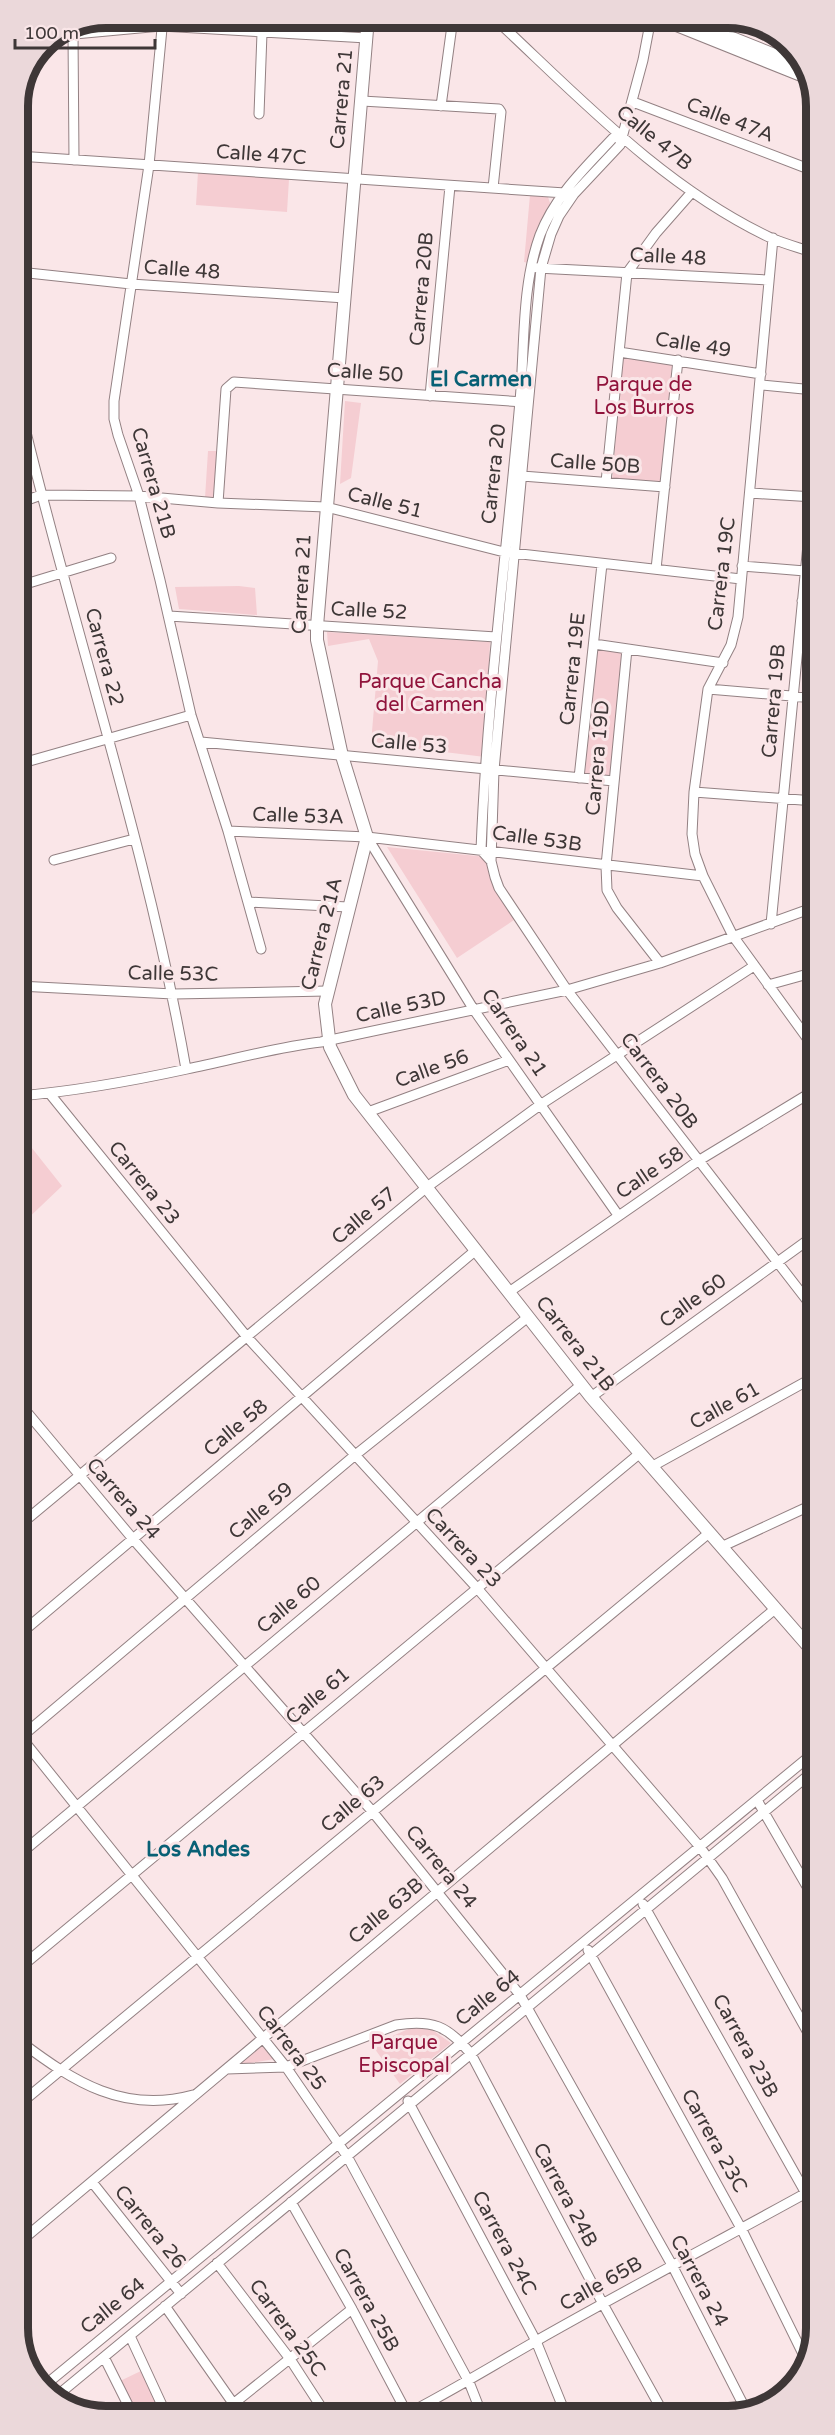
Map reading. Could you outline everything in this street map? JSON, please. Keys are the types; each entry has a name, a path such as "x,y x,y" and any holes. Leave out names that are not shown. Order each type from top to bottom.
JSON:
{"main road":[{"name":"Carrera 21","path":"366,837 342,756 317,640 317,626 367,29"},
{"path":"686,29 799,74"},
{"path":"709,29 793,62"},
{"name":"Carrera 21A","path":"329,1040 325,1021 327,991 366,837"},
{"name":"Carrera 21B","path":"329,1040 343,1075 368,1112 591,1397 806,1642"}],"street":[{"path":"78,34 112,29"},
{"name":"Carrera 21B","path":"161,29 149,165 114,401 114,419 139,496 191,715 228,831 261,949"},
{"path":"226,29 367,38"},
{"path":"441,106 452,29"},
{"name":"Calle 47B","path":"506,29 622,137 692,192 731,217 773,238 806,250"},
{"name":"Carrera 20","path":"481,850 509,553 541,268 551,234 574,194 620,145 633,102 649,29"},
{"path":"259,114 262,33"},
{"path":"69,38 74,160"},
{"path":"362,101 496,108 501,112 493,188"},
{"name":"Calle 47A","path":"633,102 806,168"},
{"name":"Carrera 20","path":"492,857 489,770 496,636 522,477 530,267 540,234 562,193 613,138 622,137"},
{"name":"Calle 47C","path":"28,157 574,194"},
{"name":"Carrera 20B","path":"430,396 450,186"},
{"path":"606,482 627,273 656,233 692,192"},
{"name":"Carrera 19C","path":"733,936 703,876 695,854 692,834 694,792 708,689 731,645 738,617 773,238"},
{"name":"Calle 48","path":"530,267 768,280"},
{"name":"Calle 48","path":"28,272 131,284 345,298"},
{"name":"Calle 49","path":"619,352 761,374"},
{"path":"656,569 678,360"},
{"name":"Calle 50","path":"219,503 226,389 234,382 525,402"},
{"path":"760,385 806,389"},
{"name":"Carrera 22","path":"28,443 134,839 173,994 186,1069"},
{"name":"Calle 50B","path":"522,477 665,487"},
{"path":"750,493 806,496"},
{"name":"Calle 51","path":"28,499 41,495 139,496 219,503 326,507 509,553 741,579"},
{"path":"28,583 111,558"},
{"name":"Carrera 19B","path":"771,924 806,563"},
{"name":"Carrera 19E","path":"579,778 602,564"},
{"path":"742,566 805,571"},
{"path":"802,601 806,601"},
{"name":"Calle 52","path":"169,616 496,636"},
{"path":"594,644 723,663"},
{"name":"Carrera 19D","path":"627,649 606,866 607,890 617,908 660,963"},
{"path":"708,689 806,697"},
{"path":"28,761 191,715"},
{"name":"Calle 53","path":"201,742 614,781"},
{"path":"694,792 806,800"},
{"name":"Calle 53A","path":"228,831 366,837"},
{"name":"Calle 53B","path":"366,837 481,850 492,857 703,876"},
{"name":"Carrera 21","path":"366,837 474,1010 618,1215"},
{"path":"54,861 134,839"},
{"name":"Carrera 20B","path":"492,857 499,888 567,990 806,1299"},
{"path":"248,902 348,907"},
{"name":"Calle 53D","path":"28,1095 50,1094 186,1069 286,1046 329,1040 567,990 660,963 806,910"},
{"path":"733,936 806,1037"},
{"name":"Calle 57","path":"28,1518 427,1187 540,1105 754,966"},
{"path":"768,985 806,974"},
{"name":"Calle 53C","path":"28,986 173,994 327,991"},
{"name":"Calle 56","path":"368,1112 509,1060"},
{"name":"Carrera 23","path":"50,1094 247,1337 477,1588 700,1847 722,1878 806,2029"},
{"name":"Calle 58","path":"509,1292 698,1161 806,1095"},
{"name":"Calle 60","path":"591,1397 806,1242"},
{"name":"Calle 58","path":"28,1627 476,1250"},
{"name":"Calle 59","path":"28,1730 354,1456 528,1317"},
{"name":"Calle 61","path":"651,1467 806,1382"},
{"name":"Calle 60","path":"28,1848 582,1385"},
{"name":"Carrera 24","path":"28,1414 133,1539 372,1811 520,1995 672,2265 743,2405"},
{"name":"Calle 61","path":"28,1961 639,1454"},
{"path":"721,1547 806,1508"},
{"name":"Calle 63","path":"28,2097 709,1533"},
{"name":"Calle 63B","path":"28,2235 775,1609"},
{"name":"Carrera 25","path":"28,1747 286,2067 339,2143 469,2382 478,2406"},
{"name":"Calle 64","path":"49,2381 806,1759"},
{"name":"Calle 64","path":"62,2393 806,1777"},
{"path":"757,1800 806,1884"},
{"name":"Carrera 23B","path":"638,1898 647,1909 806,2191"},
{"name":"Carrera 23C","path":"582,1943 591,1955 742,2230 803,2351"},
{"name":"Carrera 24B","path":"227,2069 286,2067 396,2025 414,2022 432,2024 452,2032 471,2054 660,2406"},
{"path":"28,2047 59,2071 102,2093 138,2101 170,2102 198,2094"},
{"name":"Carrera 24C","path":"401,2092 410,2104 536,2341 562,2406"},
{"name":"Carrera 26","path":"92,2182 181,2294"},
{"name":"Calle 65B","path":"424,2406 672,2265 742,2230 806,2194"},
{"name":"Carrera 25B","path":"291,2202 352,2309 402,2406"},
{"path":"263,2205 273,2217"},
{"name":"Carrera 25C","path":"217,2263 290,2359 321,2406"},
{"path":"165,2306 233,2404"},
{"path":"230,2406 352,2309"},
{"path":"129,2336 162,2406"},
{"path":"104,2357 128,2406"}],"green space":[{"path":"198,172 289,179 287,212 196,205"},
{"path":"530,195 548,197 551,206 535,235 528,263 524,262"},
{"name":"Parque de Los Burros","path":"622,357 672,365 661,490 612,485"},
{"path":"345,401 361,403 351,478 340,484"},
{"path":"208,451 218,451 215,499 205,498"},
{"path":"175,587 255,588 257,615 179,609"},
{"name":"Parque Cancha del Carmen","path":"327,632 490,642 485,757 371,743 378,661 369,639 328,646"},
{"path":"597,650 622,652 610,777 585,773"},
{"path":"387,847 487,857 490,877 514,920 457,958"},
{"path":"28,1143 62,1186 28,1218"},
{"name":"Parque Episcopal","path":"413,2027 431,2029 451,2043 400,2084 372,2045"},
{"path":"263,2042 274,2059 239,2065"},
{"path":"143,2370 160,2406 132,2406 120,2381"}],"district":[{"name":"El Carmen","path":"481,379"},
{"name":"Los Andes","path":"198,1849"}]}
